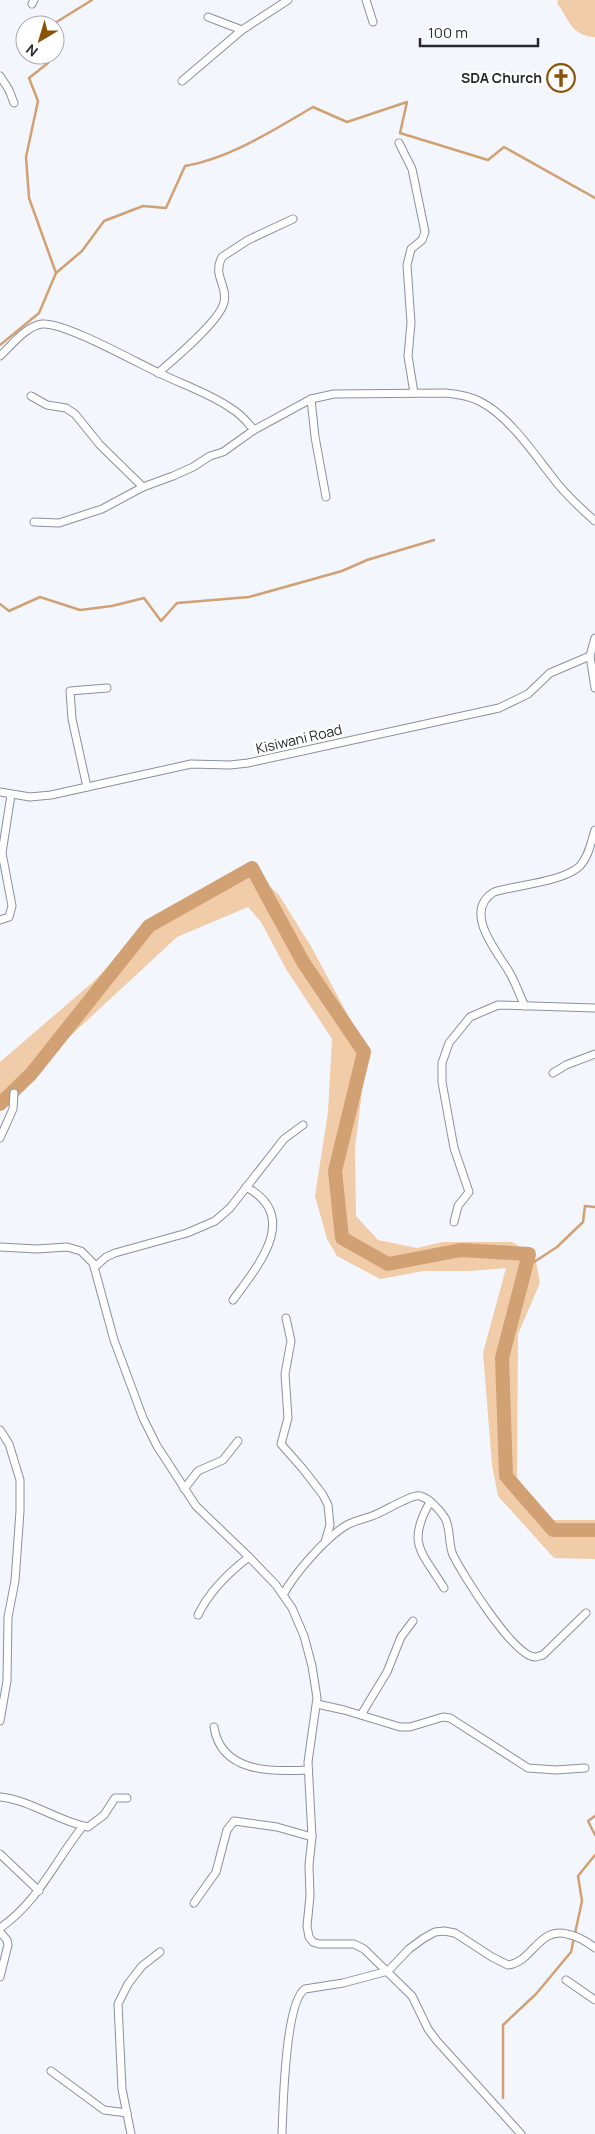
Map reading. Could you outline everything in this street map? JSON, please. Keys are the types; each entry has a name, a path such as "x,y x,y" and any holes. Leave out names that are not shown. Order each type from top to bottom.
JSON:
{"street":[{"path":"182,81 242,30 288,0"},
{"path":"366,0 373,22"},
{"path":"208,17 242,30"},
{"path":"0,76 9,90 14,103"},
{"path":"399,143 412,169 425,232 422,240 411,250 407,264 411,310 408,356 414,394"},
{"path":"158,373 206,327 223,306 225,295 218,272 222,257 248,240 293,219"},
{"path":"0,356 27,331 42,324 76,333 225,404 243,418 254,430"},
{"path":"34,522 59,523 102,509 143,487 173,476 193,467 210,456 223,452 254,430 311,399 334,394 456,394 483,403 518,434 534,452 550,475 595,521"},
{"path":"31,396 47,405 66,408 75,414 100,445 143,487"},
{"path":"311,399 314,430 326,497"},
{"path":"595,638 590,656 595,688"},
{"name":"Kisiwani Road","path":"0,792 30,797 51,795 191,764 230,765 248,763 444,718 486,712 514,702 528,694 550,673 590,656"},
{"path":"87,787 72,719 70,691 107,688"},
{"path":"0,920 9,918 12,906 1,853 11,795"},
{"path":"525,1006 509,971 485,931 480,916 481,908 488,895 494,892 567,873 579,866 588,855 595,830"},
{"path":"454,1222 458,1206 469,1192 455,1152 449,1122 441,1073 444,1052 458,1031 470,1018 498,1005 595,1008"},
{"path":"553,1073 566,1065 595,1054"},
{"path":"0,1138 13,1109 14,1093"},
{"path":"95,1267 106,1257 114,1253 205,1227 223,1215 284,1138 303,1125"},
{"path":"233,1300 261,1262 272,1233 271,1218 266,1202 258,1193 246,1187"},
{"path":"0,1247 38,1249 67,1247 81,1252 95,1267 114,1340 143,1418 158,1446 184,1489 204,1515 249,1556 283,1594 292,1608 304,1636 316,1685 317,1704 308,1770 312,1837 307,1926 309,1937 320,1944 354,1944 364,1949 388,1971 412,1996 428,2028 437,2041 521,2134"},
{"path":"286,1318 291,1341 285,1374 288,1418 281,1444 303,1470 328,1505 330,1525 325,1543"},
{"path":"0,1430 9,1444 20,1480 15,1581 8,1617 7,1681 0,1722"},
{"path":"184,1489 198,1471 223,1460 238,1441"},
{"path":"283,1594 297,1574 336,1533 352,1522 391,1508 411,1496 423,1497 446,1520 451,1548 459,1564 495,1621 519,1648 531,1656 542,1655 586,1613"},
{"path":"430,1502 419,1527 418,1544 444,1588"},
{"path":"198,1615 206,1599 217,1586 249,1556"},
{"path":"361,1715 387,1672 401,1637 413,1621"},
{"path":"317,1704 400,1727 410,1727 443,1717 450,1718 528,1768 556,1770 585,1768"},
{"path":"214,1727 215,1734 226,1752 246,1765 270,1771 308,1770"},
{"path":"0,1797 25,1802 49,1814 88,1827 97,1821 118,1797 126,1798"},
{"path":"194,1903 216,1872 227,1830 234,1821 270,1826 312,1837"},
{"path":"0,1928 25,1907 39,1891 66,1849 84,1826"},
{"path":"0,1854 39,1891"},
{"path":"282,2134 285,2069 295,2003 300,1992 388,1971 409,1948 424,1938 444,1931 455,1933 508,1966 520,1961 546,1936 553,1932 575,1936 595,1948"},
{"path":"0,1932 7,1940 8,1945 0,1977"},
{"path":"131,2134 122,2089 118,2004 128,1984 142,1966 160,1952"},
{"path":"566,1980 595,2000"},
{"path":"51,2071 109,2113 127,2114"}],"shaded area":[{"path":"558,0 595,0 595,37 581,34 572,26 557,3"},
{"path":"249,867 279,895 312,948 367,1051 355,1148 356,1216 378,1240 417,1248 442,1242 512,1242 535,1256 540,1283 518,1334 517,1479 551,1520 595,1520 595,1559 554,1558 498,1496 492,1465 483,1353 506,1268 470,1271 424,1271 380,1279 337,1256 327,1239 315,1196 328,1112 332,1039 286,969 261,922 248,907 177,937 12,1090 0,1106 0,1062 93,982 150,924 188,900"}],"waterway":[{"path":"65,17 92,0"},
{"path":"0,345 39,313 56,273 29,198 26,157 38,101 29,78 45,65"},
{"path":"56,273 82,251 104,221 143,206 166,208 185,166 235,150 313,107 347,122 407,102 400,133 488,160 504,147 595,198"},
{"path":"0,604 9,611 40,597 80,610 112,606 144,598 161,621 177,603 249,597 342,571 367,560 434,540"},
{"path":"0,1104 31,1074 149,926 252,868 303,962 364,1052 335,1171 342,1238 388,1264 461,1250 529,1254 502,1358 506,1476 553,1530 595,1530"},
{"path":"525,1268 557,1247 583,1222 585,1206 595,1207"},
{"path":"595,1816 588,1821 595,1835"},
{"path":"503,2098 503,2025 536,1994 571,1952 582,1901 578,1876 595,1855"}],"place":[{"name":"SDA Church","path":"561,78"}]}
